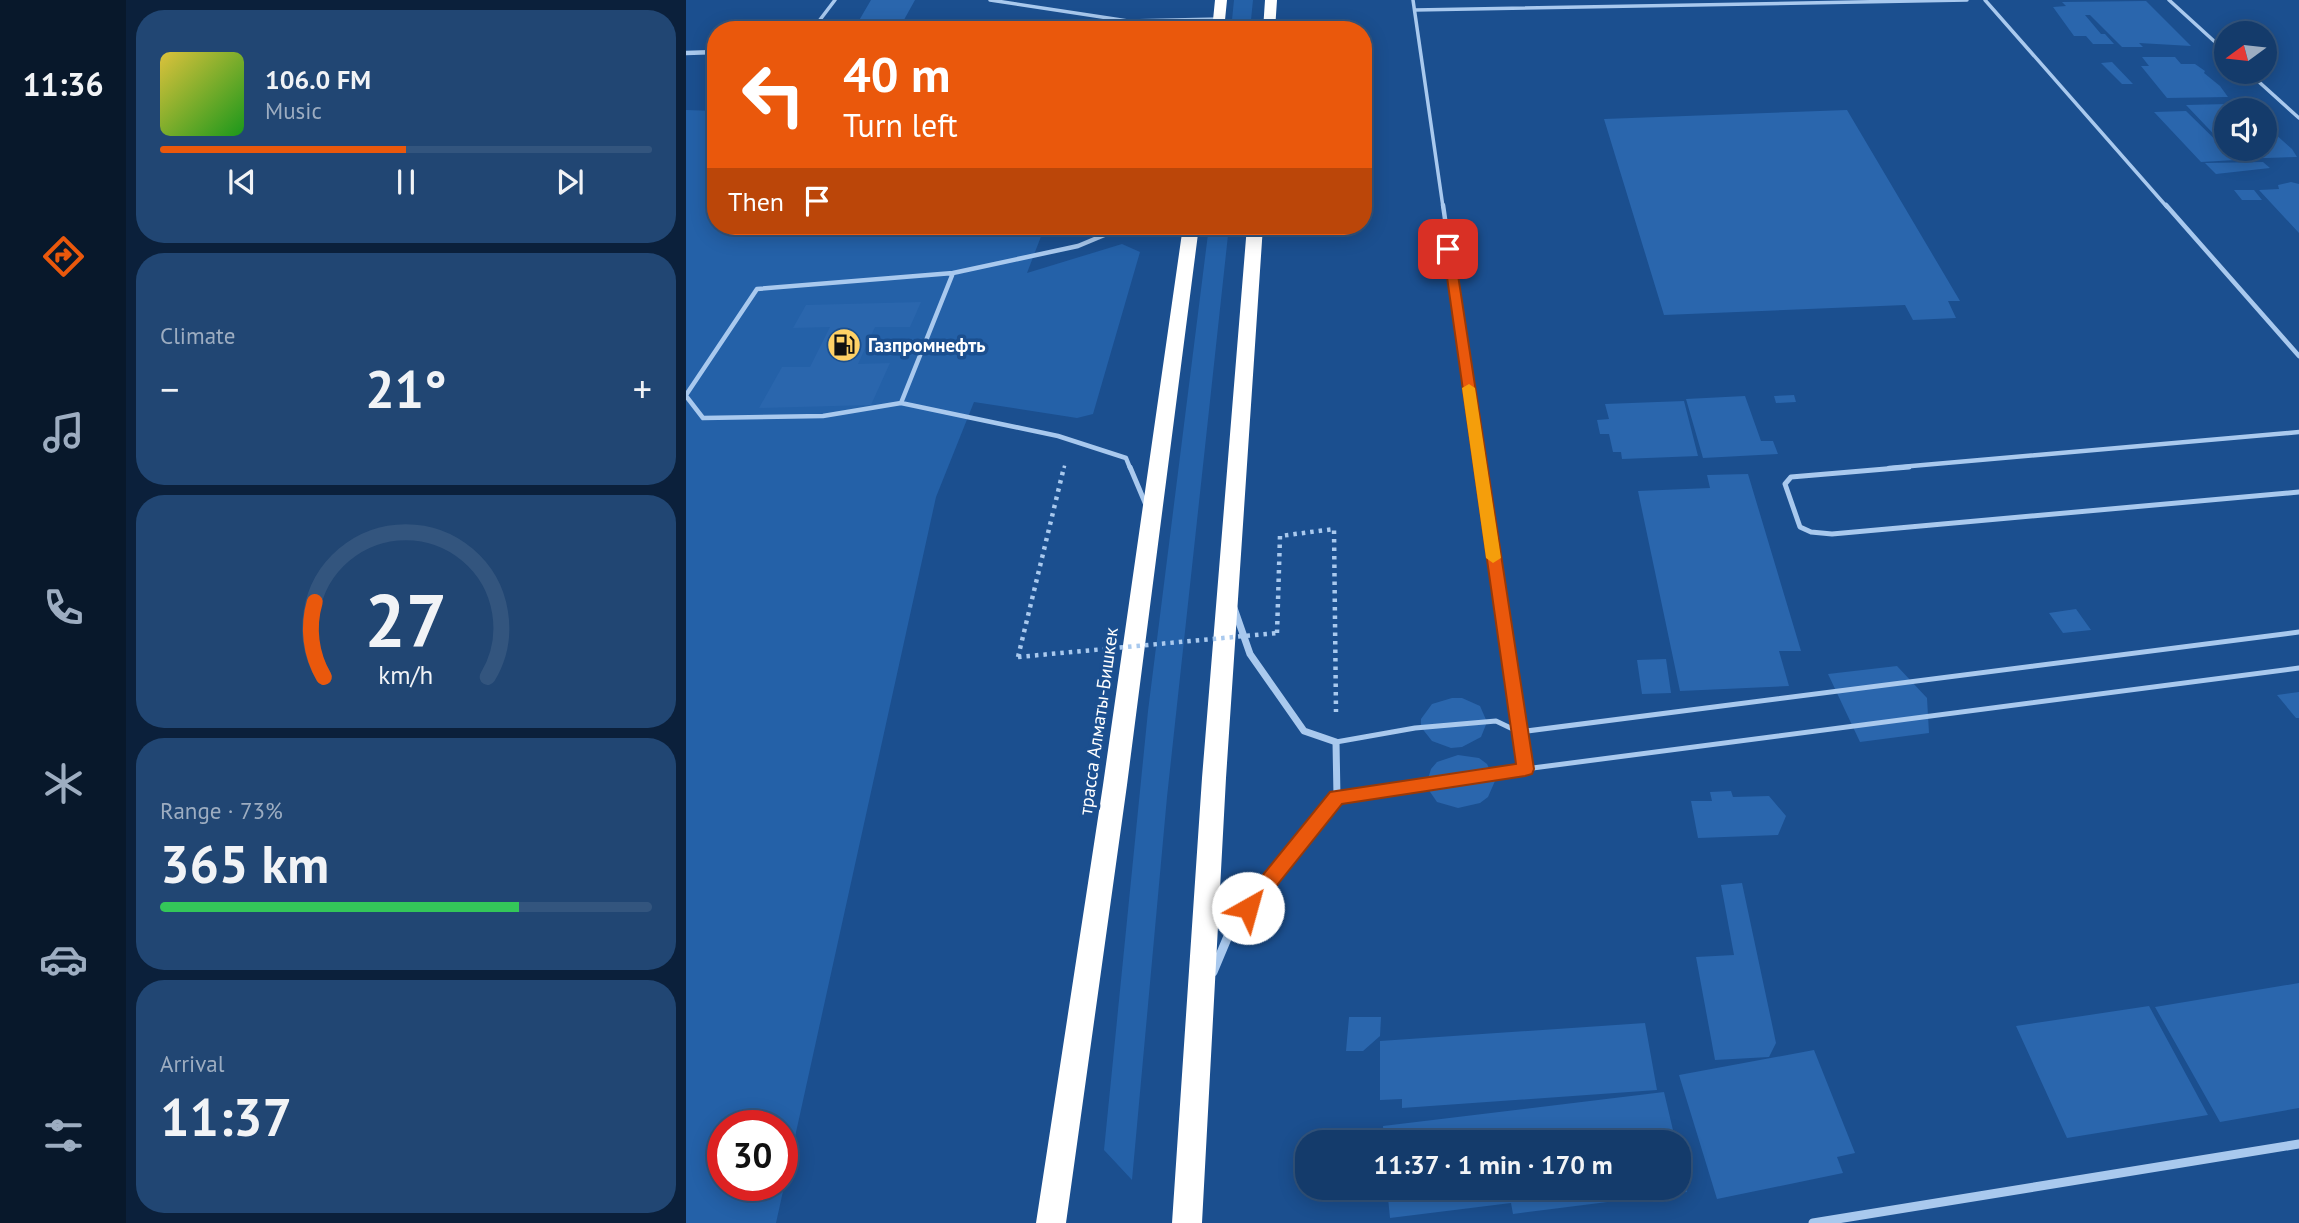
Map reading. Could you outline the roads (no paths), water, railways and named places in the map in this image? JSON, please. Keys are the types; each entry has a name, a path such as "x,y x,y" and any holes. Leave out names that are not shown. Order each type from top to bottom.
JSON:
{"highway":[{"path":"1218,21 1221,0"},
{"path":"1270,21 1271,0"},
{"name":"трасса Алматы-Бишкек","path":"1051,1223 1115,785 1190,235"},
{"path":"1187,1223 1254,235"}],"street":[{"path":"686,53 707,52"},
{"path":"1201,999 1231,929 1337,797 1336,742 1304,731 1250,654 1228,591"},
{"path":"1813,1223 2299,1144"}],"lane":[{"path":"819,21 835,0"},
{"path":"990,0 1128,21"},
{"path":"1413,0 1525,769"},
{"path":"1415,10 1967,0"},
{"path":"1985,0 2299,356"},
{"path":"2169,0 2214,41"},
{"path":"2261,84 2299,118"},
{"path":"1104,235 1077,246 953,274 757,289 686,396 702,418 823,416 901,403 1070,440 1126,458 1150,515"},
{"path":"901,403 953,274"},
{"path":"2299,432 1790,477 1784,484 1800,527 1811,532 1832,534 2299,492"},
{"path":"1336,742 1415,728 1496,721 1519,732 2299,632"},
{"path":"1337,797 1525,769 2299,668"}],"place":[{"name":"Газпромнефть","path":"844,345"}]}
